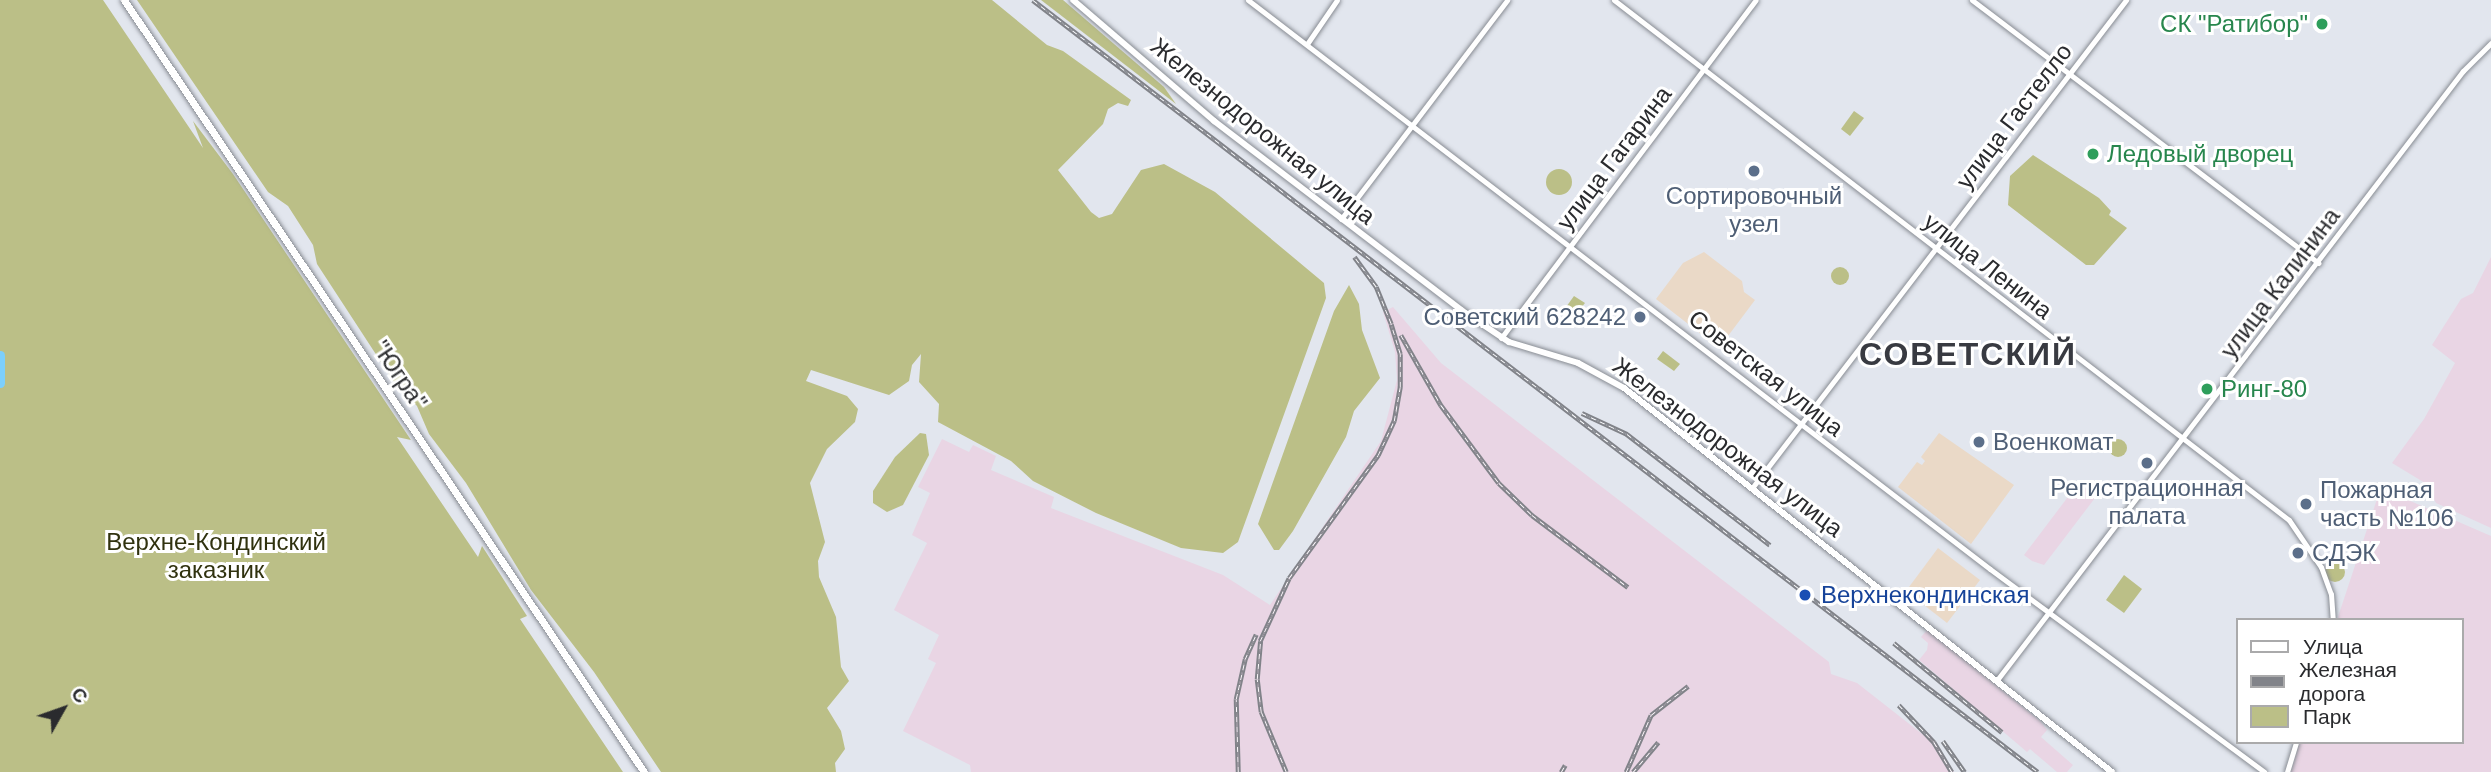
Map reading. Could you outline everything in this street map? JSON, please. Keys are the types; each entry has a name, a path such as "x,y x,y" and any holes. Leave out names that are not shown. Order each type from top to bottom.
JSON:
{"highway":[{"name":"\"Югра\"","path":"124,0 644,772"}],"main road":[{"name":"Железнодорожная улица","path":"1073,0 1214,121 1501,338 1605,376 1752,488 2112,772"}],"street":[{"name":"Советская улица","path":"1248,0 2049,613 2264,772"},
{"path":"1307,44 1338,0"},
{"path":"1341,219 1507,0"},
{"name":"улица Ленина","path":"1614,0 2297,528 2329,586 2333,617"},
{"name":"улица Гагарина","path":"1501,338 1756,0"},
{"path":"1972,0 2318,263"},
{"name":"улица Гастелло","path":"1752,488 1937,249 2068,72 2126,0"},
{"name":"улица Калинина","path":"1997,680 2463,71 2491,43"},
{"path":"2287,772 2295,744"}],"shaded area":[{"path":"1704,252 1742,281 1744,292 1755,300 1719,348 1656,299 1683,263"},
{"path":"2491,257 2491,528 2436,503 2425,483 2392,463 2424,419 2455,363 2432,345 2461,299 2473,293"},
{"path":"1393,307 1441,363 1829,662 1831,674 1857,683 1926,737 1930,734 1954,772 971,772 970,765 903,731 936,663 928,659 939,635 894,610 927,543 912,535 930,493 918,487 942,439 969,452 973,445 996,456 991,470 1054,497 1051,508 1223,575 1270,605 1381,441 1397,380 1395,352 1383,312"},
{"path":"1939,433 2014,485 1971,544 1898,487 1917,462 1922,465 1925,461 1921,457"},
{"path":"2077,485 2098,494 2044,565 2032,561 2024,555"},
{"path":"2392,493 2491,536 2491,772 2291,772 2299,744 2463,744 2463,618 2338,618 2377,499"},
{"path":"1938,548 1980,580 1947,623 1906,591"},
{"path":"1927,630 2039,720 2047,730 2041,737 2073,765 2067,772 2057,772 2030,749 2027,752 1919,660 1927,650 1928,643 1921,637"}],"green space":[{"name":"Верхне-Кондинский заказник","path":"0,0 103,0 203,148 193,121 233,174 411,440 397,437 478,557 482,546 527,616 520,619 623,772 0,772"},
{"path":"137,0 992,0 1047,45 1063,51 1131,100 1128,106 1118,103 1108,109 1103,124 1058,170 1091,212 1099,218 1112,214 1141,170 1164,164 1215,192 1324,283 1326,298 1238,542 1223,553 1181,548 1096,513 1033,481 1011,461 938,422 939,404 919,382 921,354 912,365 909,381 889,395 811,370 806,381 847,396 858,409 855,422 827,449 810,483 825,542 818,561 819,577 836,617 841,667 849,681 827,708 841,731 845,749 835,763 836,772 661,772 594,672 531,590 466,483 429,434 417,406 394,382 317,264 313,245 288,206 268,192"},
{"path":"1041,0 1063,0 1164,87 1176,104"},
{"path":"1854,111 1864,118 1850,136 1841,129"},
{"path":"2033,155 2099,198 2111,211 2109,215 2127,228 2094,265 2086,265 2008,205 2010,176"},
{"path":"1559,169 1568,173 1572,182 1568,191 1559,195 1550,191 1546,182 1550,173"},
{"path":"1836,267 1844,267 1849,276 1847,283 1836,285 1831,280 1831,272"},
{"path":"1349,285 1359,304 1362,330 1380,378 1354,411 1346,437 1293,531 1279,550 1274,550 1258,524 1334,311"},
{"path":"1574,296 1585,303 1577,313 1561,314"},
{"path":"1663,351 1680,364 1674,371 1657,359"},
{"path":"920,433 926,434 929,455 903,505 887,512 873,503 873,491 895,457"},
{"path":"2114,439 2122,439 2127,448 2125,455 2114,457 2109,452 2109,444"},
{"path":"2335,562 2342,565 2345,572 2342,579 2335,582 2328,579 2325,572 2328,565"},
{"path":"2124,575 2142,589 2124,613 2106,600"}],"waterway":[{"path":"0,355 0,383"}],"railway":[{"path":"1033,0 2038,772"},
{"path":"1286,772 1261,712 1257,679 1260,641 1289,578 1378,455 1394,421 1400,387 1400,354 1391,324 1376,287 1354,257"},
{"path":"1401,335 1441,405 1499,483 1532,515 1628,587"},
{"path":"1582,413 1627,434 1770,545"},
{"path":"1238,772 1236,699 1245,659 1256,634"},
{"path":"1894,643 2002,732"},
{"path":"1626,772 1651,715 1688,686"},
{"path":"1899,705 1934,742 1952,772"},
{"path":"1943,741 1965,772"},
{"path":"1633,772 1658,742"},
{"path":"1561,772 1565,765"}],"place":[{"name":"СК \"Ратибор\"","path":"2322,24"},
{"name":"Ледовый дворец","path":"2093,154"},
{"name":"Сортировочный узел","path":"1754,171"},
{"name":"Советский 628242","path":"1640,317"},
{"name":"Ринг-80","path":"2207,389"},
{"name":"Военкомат","path":"1979,442"},
{"name":"Регистрационная палата","path":"2147,463"},
{"name":"Пожарная часть №106","path":"2306,504"},
{"name":"СДЭК","path":"2298,553"},
{"name":"Верхнекондинская","path":"1805,595"}],"district":[{"name":"СОВЕТСКИЙ","path":"1968,354"}]}
